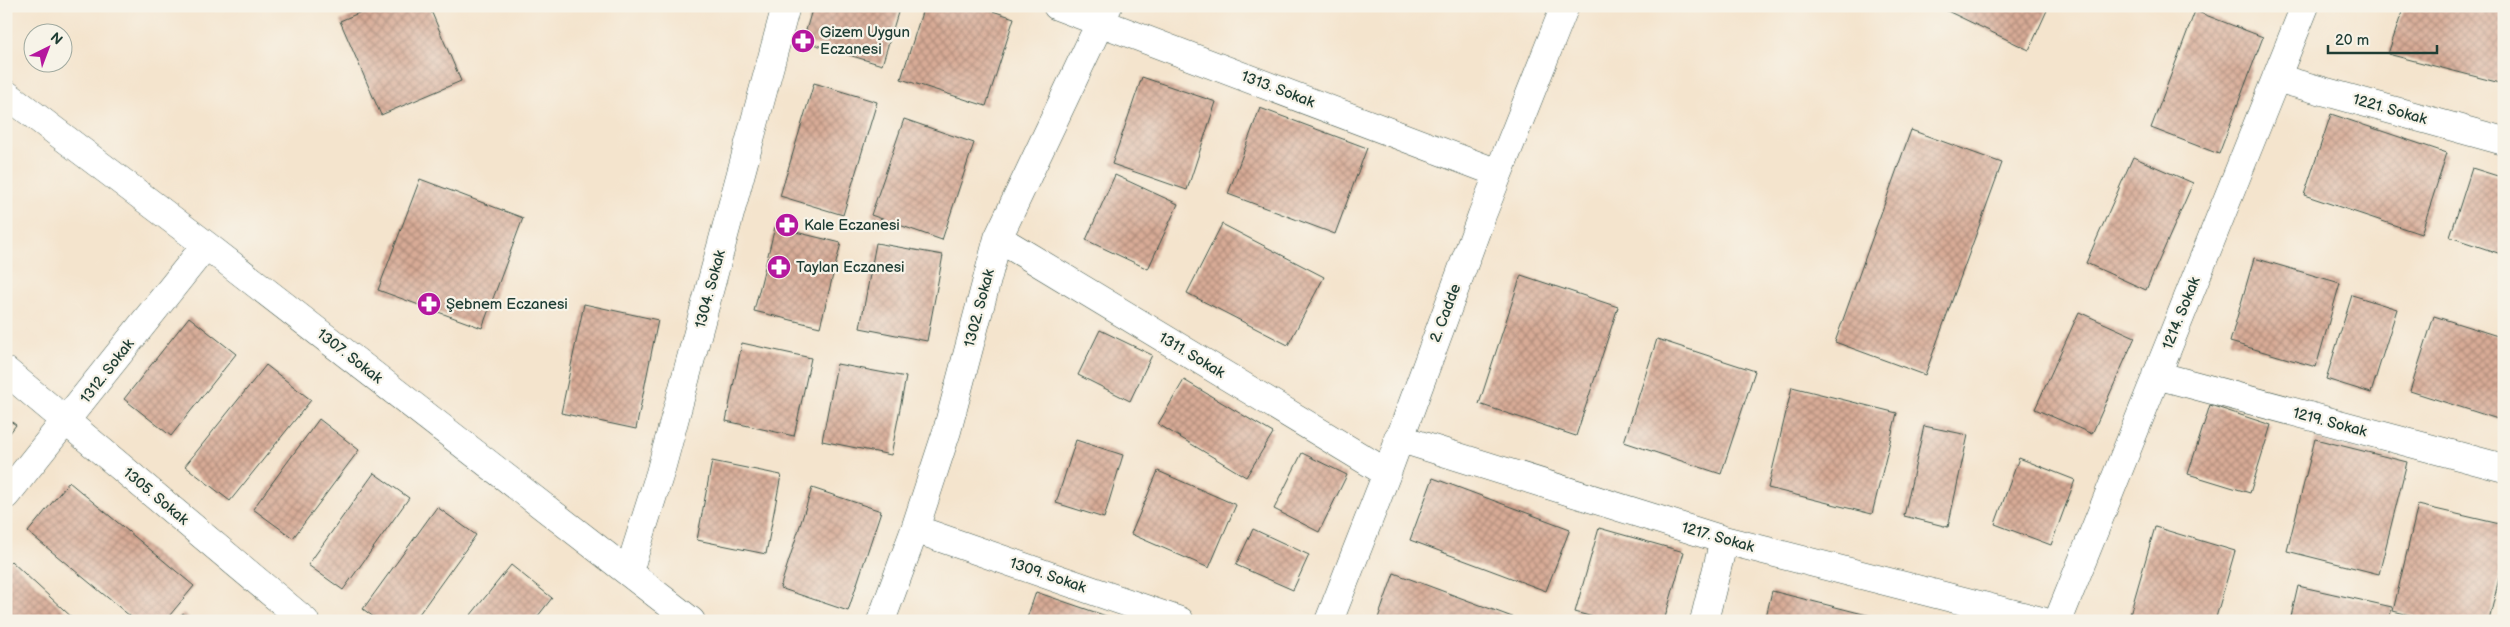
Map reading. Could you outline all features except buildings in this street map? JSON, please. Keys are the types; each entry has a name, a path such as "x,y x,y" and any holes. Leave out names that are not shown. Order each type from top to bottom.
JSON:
{"street":[{"name":"1304. Sokak","path":"629,571 660,473 786,6"},
{"name":"1313. Sokak","path":"1057,6 1104,14 1498,173"},
{"name":"2. Cadde","path":"1329,621 1387,473 1398,438 1498,173 1565,6"},
{"name":"1214. Sokak","path":"2058,621 2305,6"},
{"name":"1302. Sokak","path":"881,621 915,529 946,430 998,238 1104,14"},
{"name":"1221. Sokak","path":"2276,78 2504,141"},
{"name":"1307. Sokak","path":"6,94 206,245 629,571 691,621"},
{"name":"1311. Sokak","path":"998,238 1387,473"},
{"name":"1312. Sokak","path":"6,495 68,421 206,245"},
{"name":"1305. Sokak","path":"6,371 305,621"},
{"name":"1219. Sokak","path":"2156,375 2504,468"},
{"name":"1217. Sokak","path":"1398,438 1724,540 2042,621"},
{"name":"1309. Sokak","path":"915,529 1180,621"},
{"path":"1704,621 1724,540"}],"place":[{"name":"Gizem Uygun Eczanesi","path":"803,41"},
{"name":"Kale Eczanesi","path":"787,225"},
{"name":"Taylan Eczanesi","path":"779,267"},
{"name":"Şebnem Eczanesi","path":"429,304"}]}
